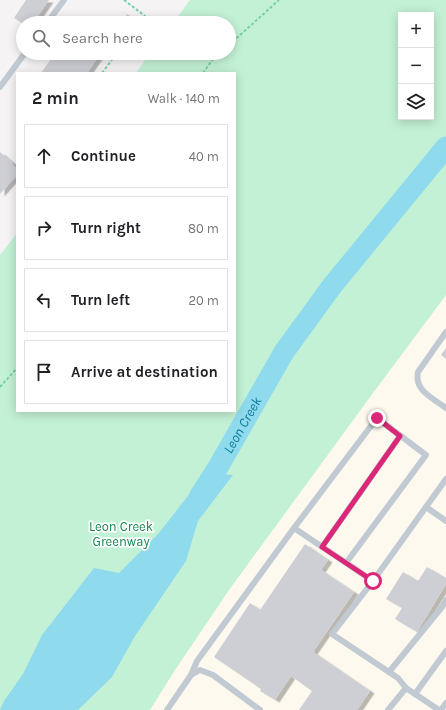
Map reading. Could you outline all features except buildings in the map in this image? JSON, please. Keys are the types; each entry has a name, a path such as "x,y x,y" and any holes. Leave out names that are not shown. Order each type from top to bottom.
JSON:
{"lane":[{"path":"52,16 64,0"},
{"path":"0,87 20,60"},
{"path":"446,332 418,372 417,376 422,391 446,408"},
{"path":"167,710 191,675 197,661 294,528 377,418 426,455 346,563"},
{"path":"322,547 400,436"},
{"path":"446,479 373,581 332,634 398,678 406,688 430,708 440,710 446,703"},
{"path":"426,507 446,521"},
{"path":"294,528 373,581"},
{"path":"389,672 442,608 446,600"},
{"path":"415,694 446,651"},
{"path":"191,675 200,670 213,675 260,710"},
{"path":"388,710 406,688"}],"path":[{"path":"124,0 145,16"},
{"path":"236,39 279,0"},
{"path":"103,72 112,60"},
{"path":"204,72 212,60"},
{"path":"0,387 16,369"}],"shaded area":[{"path":"446,295 446,710 150,710 229,590"}],"green space":[{"name":"Leon Creek Greenway","path":"190,0 446,0 446,295 229,590 150,710 0,710 0,255 16,234 16,412 236,412 236,72 137,72 145,60 236,60 236,16 178,16"}],"water":[{"path":"210,473 233,475 198,521 186,561 135,636 112,677 78,710 0,710 4,701 23,674 42,635 94,568 119,573 159,533 187,497"}],"waterway":[{"name":"Leon Creek","path":"199,497 217,469 284,352 332,286 446,147"}],"route":[{"path":"373,581 322,547 400,436 377,418"}]}
